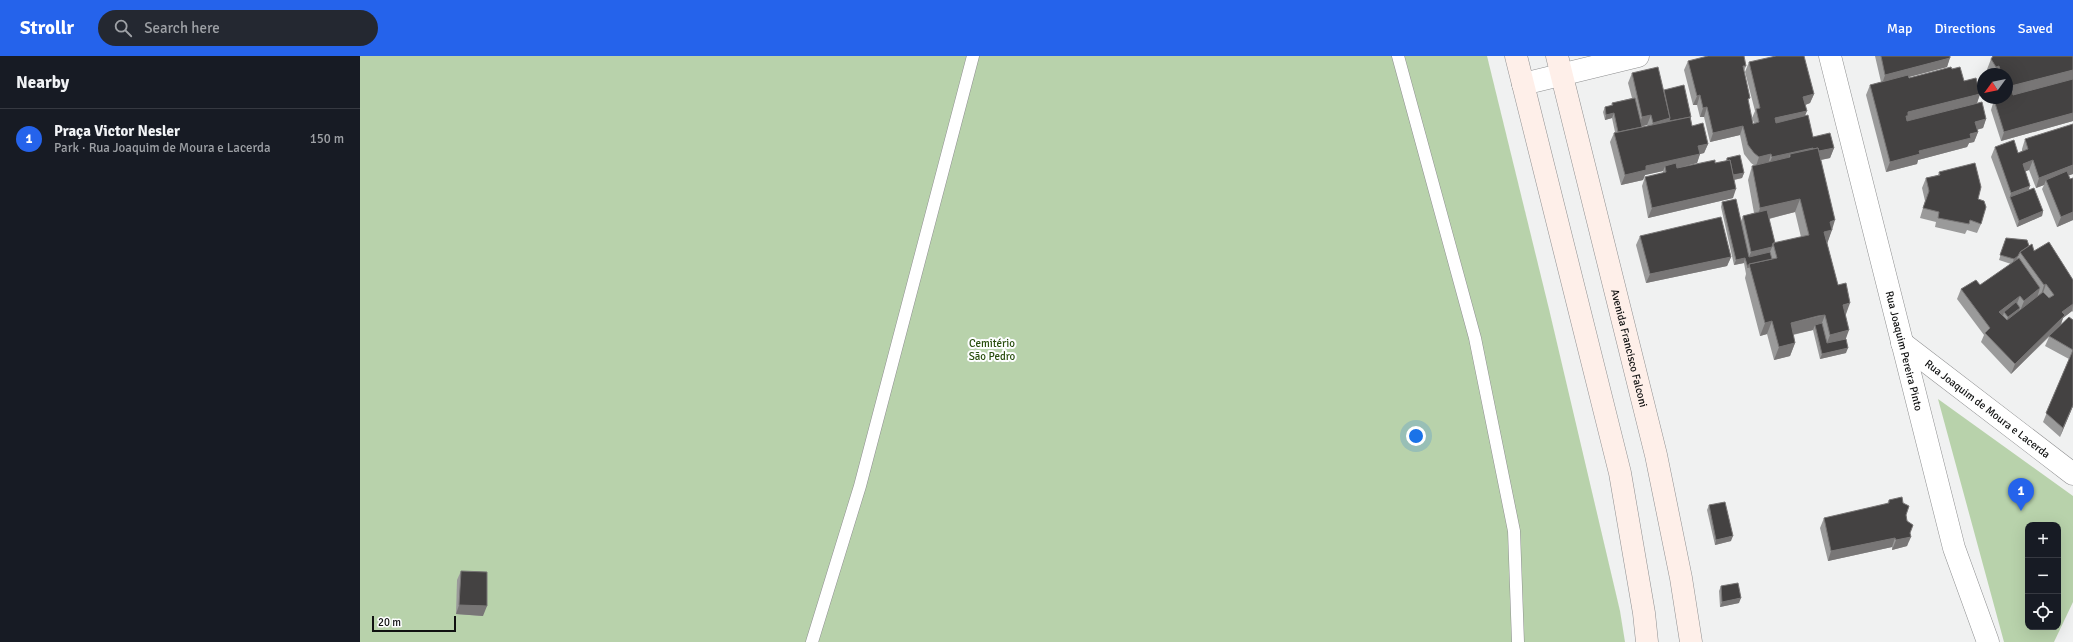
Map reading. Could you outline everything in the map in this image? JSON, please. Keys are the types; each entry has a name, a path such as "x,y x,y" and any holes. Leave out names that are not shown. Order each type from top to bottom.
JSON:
{"main road":[{"path":"1516,56 1620,473 1644,613 1647,642"},
{"name":"Avenida Francisco Falconi","path":"1559,65 1656,455 1682,578 1691,642"}],"street":[{"path":"1523,84 1559,65 1638,56"},
{"name":"Rua Joaquim Pereira Pinto","path":"1830,56 1954,548 1988,642"},
{"name":"Rua Joaquim de Moura e Lacerda","path":"1902,343 2073,474"}],"lane":[{"path":"812,642 860,486 973,56"},
{"path":"1398,56 1477,345 1514,531 1518,642"}],"green space":[{"name":"Cemitério São Pedro","path":"360,56 1487,56 1549,309 1620,611 1625,642 360,642"},
{"path":"1938,399 2073,496 2073,602 2061,627 2061,522 2025,522 2025,630 2060,630 2054,642 2004,642"}],"building":[{"path":"1708,56 1744,56 1746,66 1743,66 1750,98 1748,99 1753,124 1759,122 1756,109 1760,108 1749,62 1776,56 1804,56 1814,94 1803,97 1807,111 1775,118 1776,123 1808,115 1813,137 1830,133 1834,148 1819,151 1818,148 1813,148 1772,157 1771,154 1759,157 1748,145 1743,126 1713,133 1707,107 1703,108 1700,95 1697,96 1688,61"},
{"path":"1881,56 1950,56 1950,58 1885,75"},
{"path":"1993,56 2073,56 2073,70 2013,85 2013,68 1996,67 1991,59"},
{"path":"1658,67 1670,118 1653,123 1651,115 1642,117 1632,73"},
{"path":"1951,67 1952,69 1960,67 1964,81 1976,78 1977,95 1908,112 1908,116 1906,116 1907,121 1977,103 1982,104 1986,119 1975,122 1978,132 1970,134 1971,138 1919,151 1920,154 1890,162 1870,85 1908,75 1909,78"},
{"path":"2073,79 2073,113 2004,132 1995,104 2013,104 2013,95"},
{"path":"1684,85 1691,117 1669,121 1670,118 1664,90"},
{"path":"1635,98 1642,127 1618,132 1614,113 1606,115 1605,107 1613,105 1612,103"},
{"path":"1690,117 1692,126 1703,123 1708,144 1698,146 1700,154 1646,166 1646,170 1625,175 1614,133"},
{"path":"2073,124 2073,165 2039,178 2033,160 2023,164 2030,186 2011,193 1995,147 2014,140 2018,153 2028,149 2025,139"},
{"path":"1818,148 1835,220 1830,222 1832,230 1824,232 1838,285 1846,283 1850,303 1843,305 1849,330 1830,335 1825,315 1818,316 1791,323 1795,343 1779,347 1772,321 1765,323 1749,264 1777,258 1773,243 1809,235 1800,199 1760,208 1752,166 1790,157 1790,154"},
{"path":"1740,155 1744,173 1733,175 1730,160 1727,161 1727,158"},
{"path":"1715,160 1715,163 1730,160 1736,189 1652,208 1645,177 1666,172 1665,166 1676,163 1677,168"},
{"path":"1975,163 1981,187 1978,199 1984,201 1986,207 1981,224 1970,220 1969,224 1938,218 1939,212 1923,208 1929,191 1926,178 1940,175 1939,172"},
{"path":"2067,171 2070,179 2073,178 2073,212 2061,217 2046,180"},
{"path":"2034,188 2043,211 2019,221 2010,197"},
{"path":"1736,199 1749,257 1770,252 1772,259 1749,264 1748,268 1745,258 1736,260 1722,202"},
{"path":"1767,210 1775,243 1773,243 1772,247 1751,252 1743,216"},
{"path":"1721,217 1731,257 1650,274 1640,236"},
{"path":"2006,238 2027,240 2029,246 2020,252 2014,259 2000,255"},
{"path":"2049,242 2073,280 2073,304 2062,312 2065,315 2015,364 1985,333 1990,328 1961,289 1976,280 1980,285 2019,258 2040,288 2024,301 2020,296 1999,312 2007,320 2043,292 2049,298 2054,295 2046,284 2044,285 2020,252 2032,244 2034,251"},
{"path":"2016,302 2020,308 2008,317 2004,312"},
{"path":"2069,317 2073,320 2073,350 2049,336"},
{"path":"1822,323 1827,343 1846,339 1848,348 1822,354 1815,325"},
{"path":"2073,350 2073,405 2063,428 2046,413"},
{"path":"1902,497 1903,503 1909,506 1906,515 1907,521 1913,525 1910,533 1911,537 1896,540 1895,538 1831,551 1824,518 1889,503 1889,500"},
{"path":"1725,502 1733,536 1716,540 1709,505"},
{"path":"461,571 487,572 487,606 459,605"},
{"path":"1738,583 1741,598 1722,602 1721,586"}],"place":[{"name":"Praça Victor Nesler","path":"2021,511"}]}
